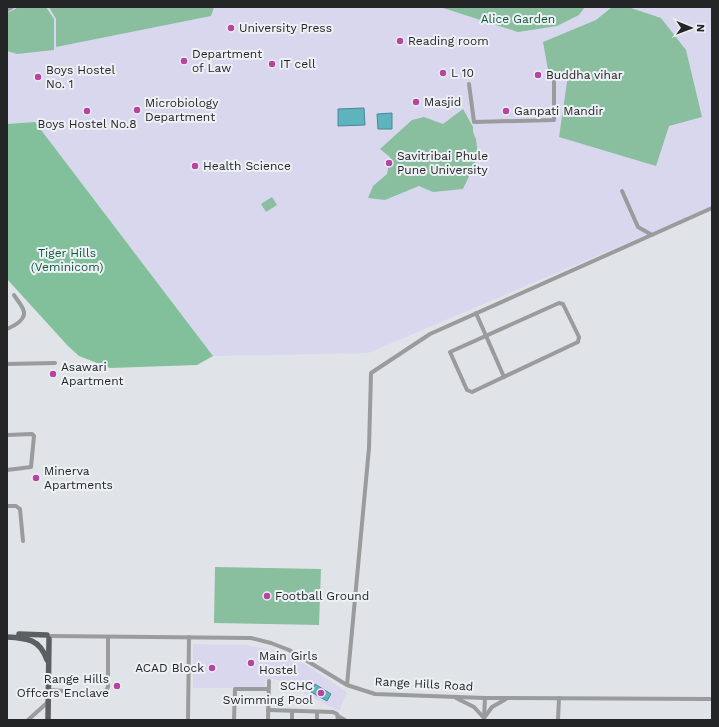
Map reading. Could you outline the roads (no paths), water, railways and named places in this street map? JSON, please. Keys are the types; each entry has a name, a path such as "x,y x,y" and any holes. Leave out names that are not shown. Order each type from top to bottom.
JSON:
{"main road":[{"path":"7,634 48,637 48,720"},
{"name":"Range Hills Road","path":"7,637 48,637"},
{"path":"24,638 33,641 41,649 49,664"}],"street":[{"path":"7,10 12,7"},
{"path":"469,84 474,122 554,120 554,82"},
{"path":"622,191 638,226 652,235"},
{"path":"347,685 369,448 371,373 430,334 712,208"},
{"path":"7,329 20,322 24,312 24,309 14,296"},
{"path":"559,303 563,304 579,337 577,343 504,377 472,392 468,391 465,388 450,352 559,303"},
{"path":"476,313 504,377"},
{"path":"7,364 55,363"},
{"path":"7,435 32,434 34,436 31,468 7,470"},
{"path":"7,506 16,506 20,509 23,541"},
{"path":"48,690 84,692 106,691 108,687 108,636"},
{"name":"Range Hills Road","path":"48,637 108,636 251,638 271,642 289,650 347,685 375,694 485,698 712,699"},
{"path":"188,720 189,637"},
{"path":"268,720 269,681"},
{"path":"234,720 235,689 268,689"},
{"path":"453,697 470,704 484,719"},
{"path":"484,719 485,698"},
{"path":"484,719 492,707 506,698"},
{"path":"558,720 559,698"},
{"path":"28,720 48,702"},
{"path":"268,710 333,712 336,713 338,718 345,720"},
{"path":"292,711 292,720"},
{"path":"316,720 317,712"}],"water":[{"path":"364,108 365,125 338,126 338,109"},
{"path":"392,113 392,129 378,129 377,114"},
{"name":"SCHC Swimming Pool","path":"315,684 331,694 327,701 311,692"}],"place":[{"name":"University Press","path":"231,28"},
{"name":"Reading room","path":"400,41"},
{"name":"Department of Law","path":"184,61"},
{"name":"IT cell","path":"272,64"},
{"name":"L 10","path":"443,73"},
{"name":"Buddha vihar","path":"538,75"},
{"name":"Boys Hostel No. 1","path":"38,77"},
{"name":"Masjid","path":"416,102"},
{"name":"Microbiology Department","path":"137,110"},
{"name":"Boys Hostel No.8","path":"87,111"},
{"name":"Ganpati Mandir","path":"506,111"},
{"name":"Savitribai Phule Pune University","path":"389,163"},
{"name":"Health Science","path":"195,166"},
{"name":"Asawari Apartment","path":"53,374"},
{"name":"Minerva Apartments","path":"36,478"},
{"name":"Football Ground","path":"267,596"},
{"name":"Main Girls Hostel","path":"251,663"},
{"name":"ACAD Block","path":"212,668"},
{"name":"Range Hills Offcers Enclave","path":"117,686"},
{"name":"SCHC Swimming Pool","path":"321,693"}],"park label":[{"name":"Alice Garden","path":"518,19"},
{"name":"Tiger Hills (Veminicom)","path":"67,260"}]}
